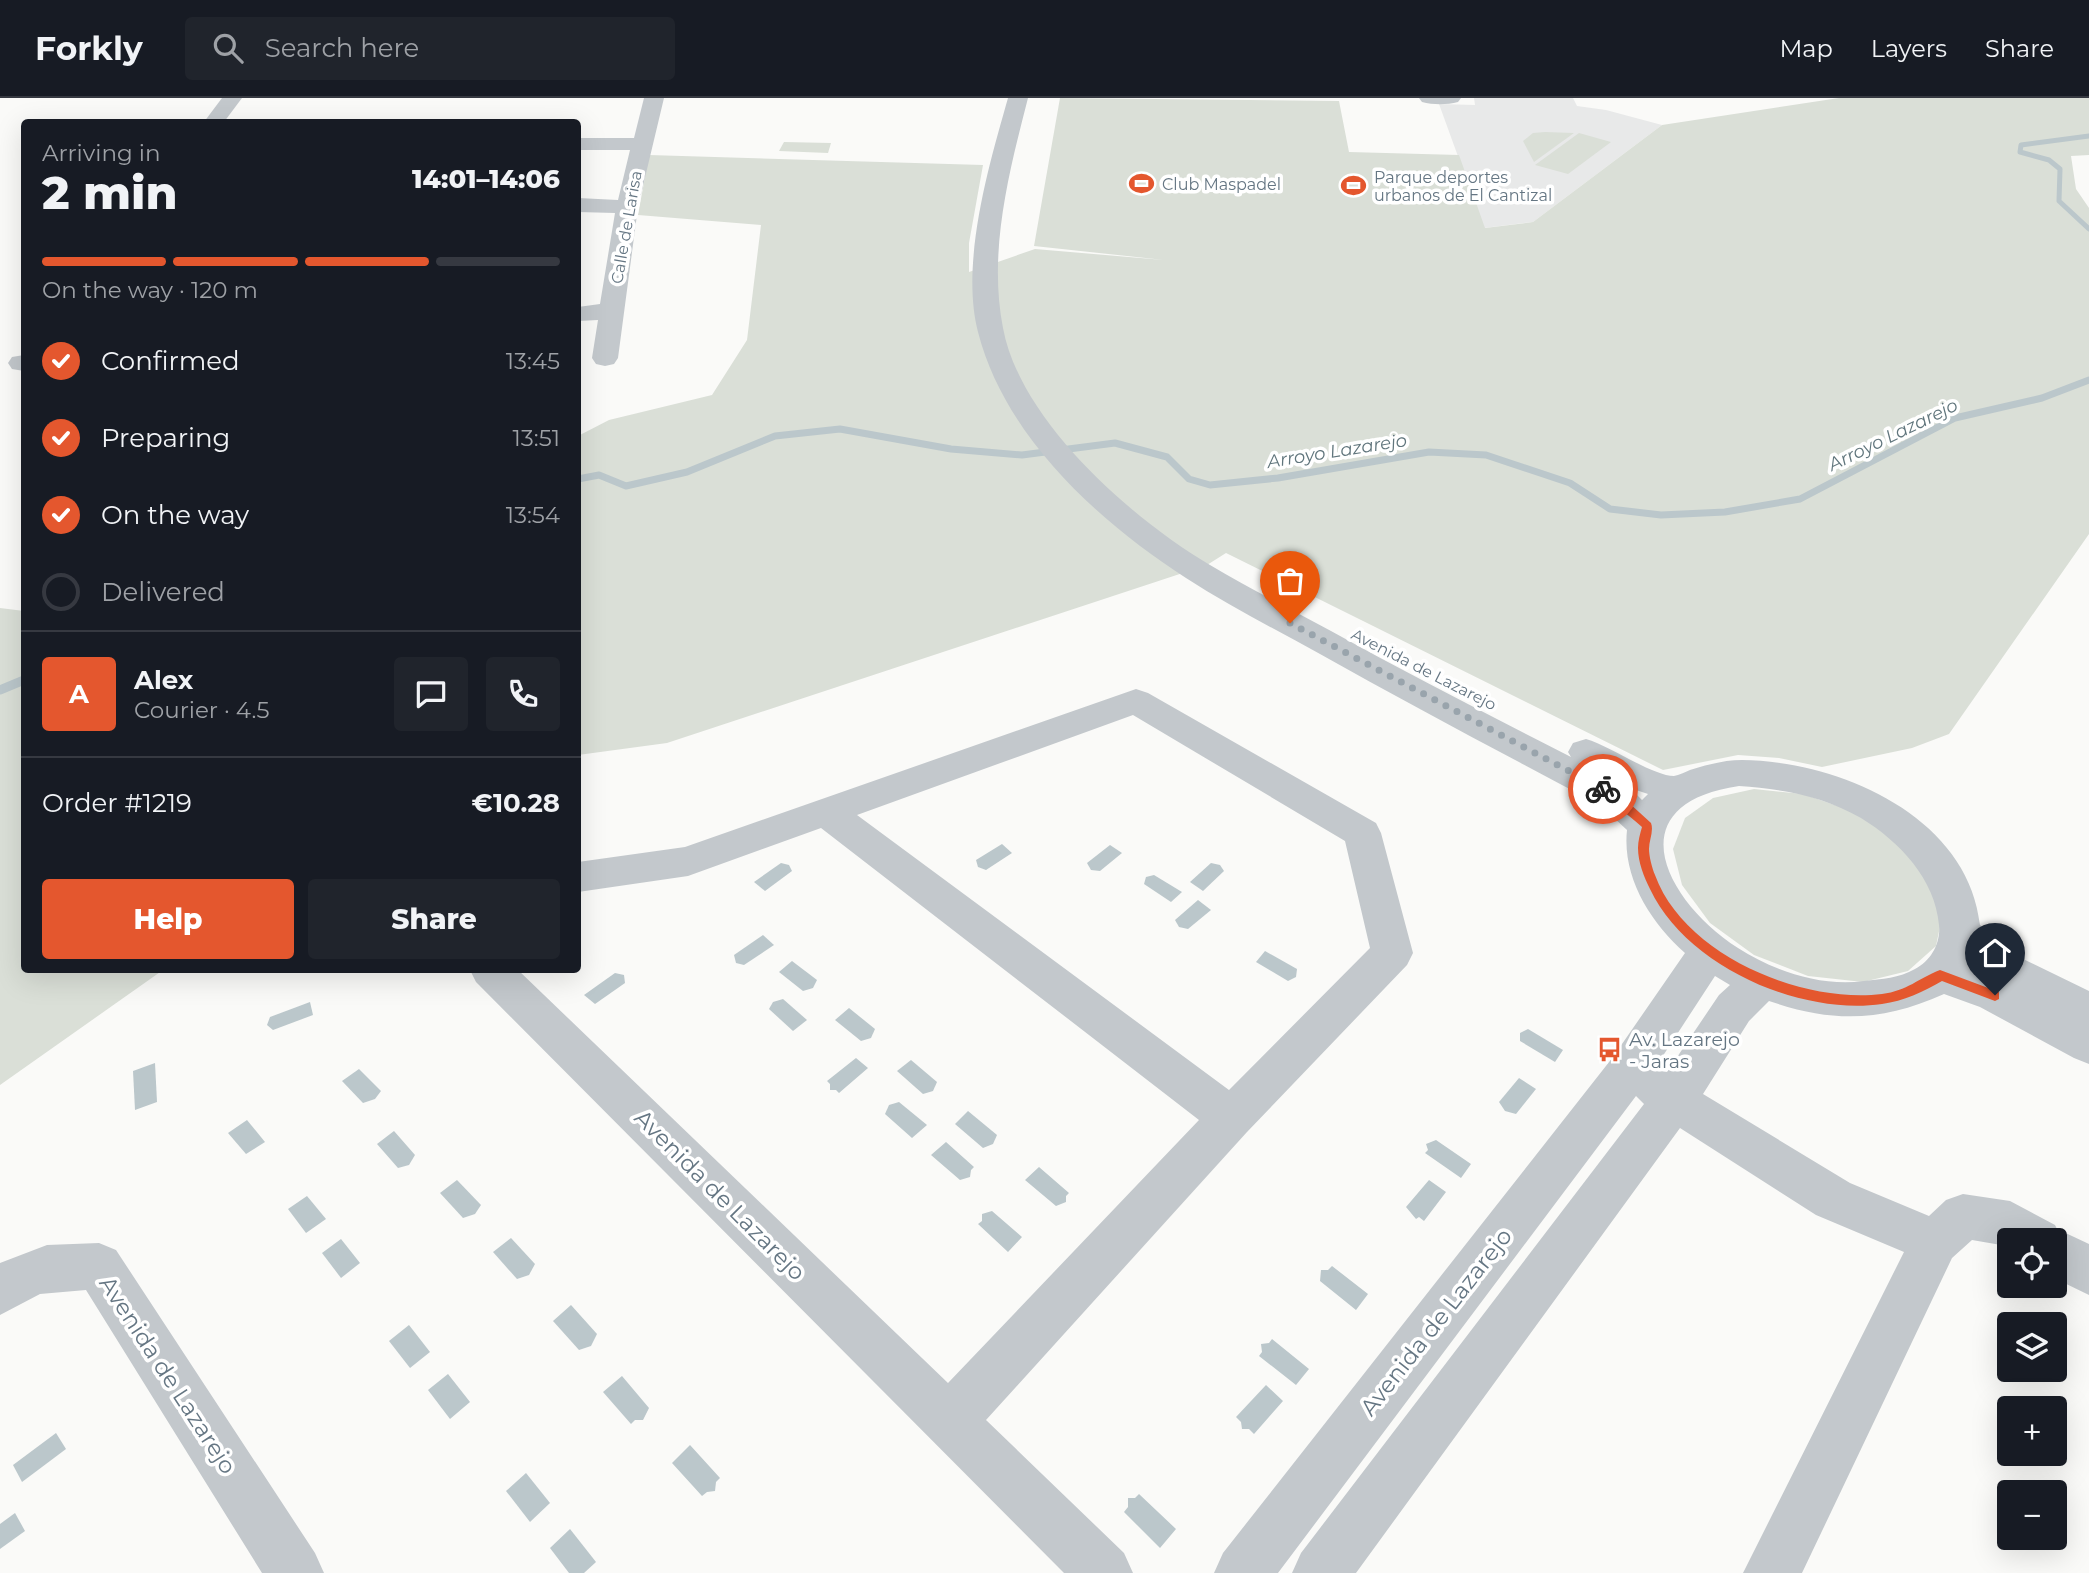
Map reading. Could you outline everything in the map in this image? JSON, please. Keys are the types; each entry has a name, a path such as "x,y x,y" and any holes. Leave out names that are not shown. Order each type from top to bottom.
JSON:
{"street":[{"path":"216,119 232,98"},
{"name":"Calle de Larisa","path":"605,358 627,207 654,98"},
{"name":"Avenida de Lazarejo","path":"995,288 988,241 997,177 1018,98"},
{"name":"Avenida de Lazarejo","path":"1037,98 1018,178 1007,252 995,288 990,330 1002,366 1040,431 1079,476 1125,519 1384,675 1613,795 1647,826"},
{"path":"1429,98 1451,98"},
{"path":"581,144 641,144"},
{"path":"581,205 627,207"},
{"path":"581,314 612,311"},
{"name":"Avenida de Lazarejo","path":"1206,566 1630,775 1677,790"},
{"path":"581,877 688,861 1136,701 1362,833 1392,953 1231,1118 949,1421"},
{"path":"1739,773 1776,775 1816,783 1855,798 1891,819 1922,845 1945,874 1959,904 1962,934 1955,956 1940,975 1916,990 1883,999 1844,1000 1804,994 1763,981 1710,950 1682,926 1661,900 1648,874 1644,849 1647,826 1659,806 1677,790 1716,776 1739,773"},
{"path":"825,811 1231,1118"},
{"path":"1962,934 2008,971 2089,1011"},
{"name":"Avenida de Lazarejo","path":"1243,1573 1629,1070 1710,950"},
{"name":"Avenida de Lazarejo","path":"494,973 1104,1573"},
{"path":"1940,975 1995,995 2089,1045"},
{"path":"1321,1573 1674,1100 1734,1009 1763,981"},
{"path":"1629,1070 1833,1199 1935,1242"},
{"path":"1772,1573 1935,1242 1963,1216 2010,1224 2017,1228"},
{"path":"2067,1258 2089,1271"},
{"name":"Avenida de Lazarejo","path":"0,1291 17,1279 56,1265 99,1266 295,1573"}],"shaded area":[{"path":"1060,98 1339,101 1349,152 1459,155 1485,228 1533,222 1662,125 1839,98 2089,98 2089,155 2071,156 2076,189 2089,208 2089,534 1949,734 1912,748 1822,767 1779,758 1738,755 1663,770 1226,553 1207,565 667,743 581,755 581,434 609,420 712,395 747,340 761,225 638,215 649,155 983,165 969,243 969,272 1035,249 1164,260 1034,246"},
{"path":"1474,98 1573,98 1577,106 1606,110 1662,125 1533,222 1484,228 1439,104 1475,105"},
{"path":"1533,133 1574,133 1534,162 1523,141"},
{"path":"1579,133 1611,142 1568,174 1535,165"},
{"path":"784,142 831,143 828,153 779,151"},
{"path":"0,608 21,611 21,973 159,973 0,1085"},
{"path":"1754,789 1803,794 1852,811 1896,839 1928,874 1943,912 1936,946 1908,971 1863,982 1808,976 1754,955 1710,923 1682,885 1673,849 1685,818 1713,798"},
{"path":"1002,844 1012,853 986,870 978,867 976,860"},
{"path":"1110,845 1122,853 1100,871 1091,870 1087,863"},
{"path":"781,863 789,865 792,871 765,891 754,882"},
{"path":"1211,863 1220,865 1224,871 1203,891 1190,882"},
{"path":"1154,875 1182,892 1171,902 1144,884 1146,877"},
{"path":"1198,900 1211,910 1188,929 1179,927 1175,920"},
{"path":"763,935 774,945 744,965 736,963 734,955"},
{"path":"1265,951 1297,969 1296,977 1288,981 1256,962"},
{"path":"792,961 817,980 813,988 803,991 779,972"},
{"path":"615,973 624,975 625,983 595,1004 584,995"},
{"path":"783,999 807,1020 793,1031 769,1009 773,1002"},
{"path":"310,1002 313,1015 273,1030 267,1025 270,1017"},
{"path":"849,1008 875,1029 871,1038 861,1041 835,1020"},
{"path":"1528,1029 1563,1050 1555,1062 1520,1041 1520,1033"},
{"path":"856,1058 868,1068 839,1093 830,1090 827,1081"},
{"path":"911,1060 937,1082 933,1091 923,1094 897,1071"},
{"path":"155,1063 157,1102 135,1110 133,1071"},
{"path":"359,1069 381,1091 375,1099 363,1103 342,1081"},
{"path":"1519,1078 1536,1089 1516,1114 1505,1111 1499,1102"},
{"path":"899,1102 927,1125 912,1138 885,1114 889,1105"},
{"path":"968,1111 997,1135 993,1144 983,1148 955,1124"},
{"path":"247,1120 265,1142 246,1154 228,1133"},
{"path":"394,1131 415,1155 409,1165 398,1168 377,1144"},
{"path":"1436,1140 1471,1164 1461,1178 1425,1153 1428,1150 1426,1144"},
{"path":"946,1142 974,1167 970,1177 960,1180 931,1155"},
{"path":"1039,1167 1069,1193 1066,1202 1056,1206 1025,1180"},
{"path":"457,1180 481,1205 475,1214 463,1218 440,1193"},
{"path":"1429,1180 1446,1192 1424,1221 1419,1217 1416,1219 1406,1207"},
{"path":"307,1196 326,1219 306,1233 288,1209"},
{"path":"992,1211 1022,1237 1008,1252 978,1224 982,1221 982,1214"},
{"path":"511,1238 535,1264 529,1275 517,1279 493,1252"},
{"path":"341,1239 360,1263 341,1278 322,1253"},
{"path":"1332,1266 1368,1294 1356,1310 1320,1281 1321,1270 1328,1270"},
{"path":"571,1305 597,1334 591,1346 579,1350 553,1321"},
{"path":"409,1325 430,1352 410,1368 389,1341"},
{"path":"1272,1339 1309,1369 1296,1385 1259,1356 1262,1352 1261,1344 1269,1343"},
{"path":"448,1374 470,1402 450,1419 428,1390"},
{"path":"622,1376 649,1408 643,1420 635,1420 631,1424 603,1392"},
{"path":"1266,1385 1283,1401 1254,1434 1249,1429 1242,1429 1241,1422 1236,1417"},
{"path":"56,1433 66,1449 22,1482 13,1465"},
{"path":"690,1445 720,1478 716,1482 715,1491 702,1496 672,1463"},
{"path":"526,1473 550,1503 530,1522 506,1491"},
{"path":"1139,1494 1176,1529 1160,1548 1124,1512 1128,1507 1128,1498 1135,1498"},
{"path":"15,1513 25,1531 0,1549 0,1524"},
{"path":"570,1529 596,1562 584,1573 569,1573 550,1548"}],"waterway":[{"name":"Arroyo Lazarejo","path":"2089,136 2021,145 2020,152 2049,160 2060,169 2059,201 2089,229"},
{"name":"Arroyo Lazarejo","path":"581,478 599,475 626,486 687,472 775,436 840,429 951,449 1022,455 1115,443 1167,457 1189,479 1210,485 1278,478 1429,452 1486,455 1570,483 1610,509 1661,515 1725,512 1800,499 1955,418 2042,398 2089,380"},
{"name":"Arroyo Lazarejo","path":"0,690 21,681"}],"way so far":[{"path":"1290,623 1603,789"}],"place":[{"name":"Club Maspadel","path":"1142,184"},
{"name":"Parque deportes urbanos de El Cantizal","path":"1354,186"},
{"name":"Av. Lazarejo - Jaras","path":"1609,1050"}],"route":[{"path":"1603,789 1647,826 1644,849 1648,874 1661,900 1682,926 1735,967 1763,981 1804,994 1844,1000 1883,999 1916,990 1940,975 1995,995"}]}
